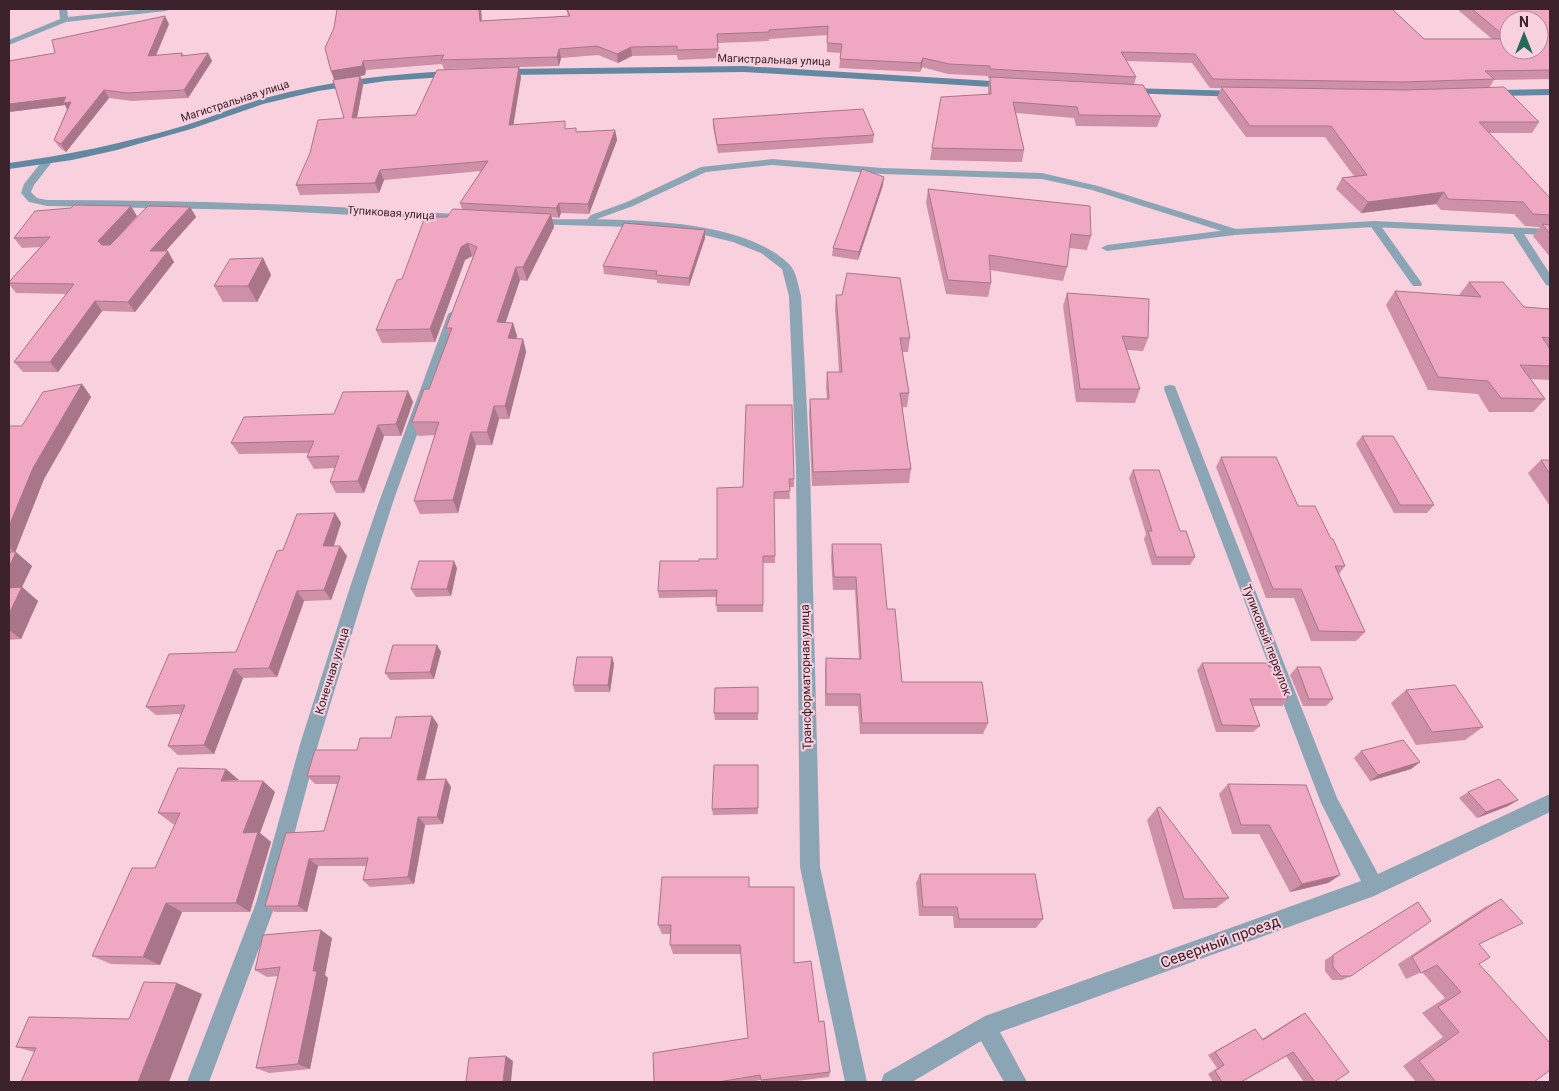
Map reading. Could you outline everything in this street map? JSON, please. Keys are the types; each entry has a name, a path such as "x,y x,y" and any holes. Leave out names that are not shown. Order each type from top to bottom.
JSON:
{"street":[{"path":"63,9 64,20"},
{"path":"9,43 64,20 166,9"},
{"name":"Магистральная улица","path":"492,73 626,69 744,69 1019,86"},
{"name":"Магистральная улица","path":"9,166 47,162 107,151 177,131 270,99 312,89 373,78 464,73"},
{"path":"1118,91 1253,94"},
{"path":"1484,94 1550,92"},
{"name":"Тупиковая улица","path":"47,162 29,184 26,193 33,200 47,203 158,202 358,210 480,218"},
{"path":"146,216 158,202"},
{"path":"518,221 588,224"},
{"name":"Трансформаторная улица","path":"588,224 680,228 740,239 767,251 788,268 794,296 803,468 810,867 856,1082"},
{"path":"1107,248 1235,232 1374,224 1550,232"},
{"path":"1516,230 1550,283"},
{"name":"Конечная улица","path":"198,1082 266,903 310,742 359,584 392,484 460,298"},
{"name":"Тупиковый переулок","path":"1170,390 1330,803 1374,886"},
{"name":"Северный проезд","path":"892,1082 985,1027 1374,886 1550,803"},
{"path":"985,1027 1016,1082"}],"lane":[{"path":"588,224 594,217 630,204 704,169 772,162 882,171 1042,176 1095,188 1235,232"},
{"path":"1374,224 1417,284"}],"building":[{"path":"337,9 479,9 480,21 570,16 567,9 1392,9 1424,39 1499,39 1499,60 1549,60 1549,10 1499,10 1499,32 1472,9 1550,9 1550,70 1485,71 1494,79 1403,82 1213,79 1195,54 1121,52 1136,77 990,69 990,66 949,64 923,58 921,63 840,59 842,44 827,43 828,26 769,30 769,32 717,34 718,49 677,50 677,46 631,47 617,54 597,46 559,49 557,57 441,60 444,55 363,61 362,66 331,71 325,48 334,28"},
{"path":"165,16 148,56 182,53 181,56 208,53 184,90 127,93 104,90 61,144 54,140 71,102 63,103 66,97 9,104 9,61 55,53 52,40"},
{"path":"519,67 509,125 565,121 565,129 576,128 576,132 615,130 588,204 559,203 556,208 460,203 488,161 380,170 375,183 296,185 310,153 318,120 344,118 333,80 360,76 352,118 416,115 437,70"},
{"path":"990,77 1143,85 1161,116 1079,115 1077,107 1013,102 1024,150 932,148 941,97 991,94"},
{"path":"1221,87 1404,90 1504,87 1539,122 1479,122 1550,198 1550,215 1533,214 1523,202 1448,199 1444,192 1368,202 1342,178 1367,175 1331,126 1250,126"},
{"path":"863,109 874,135 717,145 713,119"},
{"path":"862,169 884,177 859,252 833,248"},
{"path":"928,189 1090,206 1091,236 1071,234 1067,267 989,255 991,283 948,280"},
{"path":"74,205 131,206 98,241 102,245 110,245 148,206 190,207 150,251 168,251 128,302 95,301 50,362 14,362 74,284 9,283 50,237 14,238 35,211 71,208"},
{"path":"453,209 551,214 523,267 516,267 497,322 513,323 508,338 523,339 505,406 494,406 487,432 471,432 453,500 414,501 439,422 412,422 424,389 429,389 452,328 446,328 477,247 468,243 461,247 430,329 376,330 397,280 402,279 425,217 447,217"},
{"path":"624,223 705,230 689,278 656,275 657,271 603,266"},
{"path":"1542,224 1550,225 1550,234"},
{"path":"263,258 248,286 214,286 230,259"},
{"path":"847,273 900,278 910,338 900,338 909,393 900,393 911,469 813,472 810,399 829,399 827,372 842,372 836,295 842,295"},
{"path":"1469,282 1503,282 1524,307 1550,309 1550,338 1542,337 1550,349 1550,366 1520,365 1545,399 1501,398 1488,381 1438,377 1395,291 1481,297"},
{"path":"1067,293 1149,299 1148,338 1122,336 1140,389 1080,389"},
{"path":"82,384 33,468 9,526 9,426 22,426 43,392"},
{"path":"408,391 396,424 378,425 358,481 330,482 339,456 307,457 314,441 231,443 244,417 334,414 343,392"},
{"path":"746,405 792,405 794,479 789,479 790,491 774,492 775,556 763,556 763,605 716,605 717,590 658,591 660,561 717,559 717,488 743,487"},
{"path":"1362,436 1393,436 1434,505 1400,505"},
{"path":"1221,457 1276,457 1298,506 1315,506 1331,539 1333,539 1345,566 1335,566 1365,632 1319,631 1301,589 1273,589"},
{"path":"1541,460 1550,460 1550,474"},
{"path":"1133,470 1159,470 1180,531 1186,531 1195,557 1156,557 1148,531 1152,531"},
{"path":"335,513 323,546 340,546 324,590 297,591 269,668 234,669 204,745 168,746 185,705 146,707 169,654 236,652 277,551 283,550 297,514"},
{"path":"832,544 881,544 887,609 895,609 902,682 982,682 988,723 862,723 860,694 826,694 826,658 861,659 856,577 834,577"},
{"path":"9,552 16,552 9,567"},
{"path":"419,561 454,561 447,589 411,589"},
{"path":"22,587 9,614 9,588"},
{"path":"393,645 437,645 430,672 385,673"},
{"path":"577,657 612,657 608,685 573,685"},
{"path":"1202,663 1267,663 1269,667 1276,667 1288,699 1250,699 1260,726 1222,725"},
{"path":"1297,667 1320,667 1333,699 1309,699"},
{"path":"1455,685 1483,727 1432,732 1406,690"},
{"path":"758,687 758,713 714,713 715,688"},
{"path":"432,716 417,780 446,779 437,817 418,817 408,877 363,880 368,858 309,859 298,906 265,906 286,833 324,831 340,776 307,776 315,750 357,750 360,738 391,738 396,717"},
{"path":"1403,740 1420,762 1378,775 1361,751"},
{"path":"714,765 758,765 758,808 712,809"},
{"path":"178,768 226,769 221,781 263,781 243,833 258,832 236,903 166,903 143,957 92,956 132,868 155,868 180,813 158,813"},
{"path":"1499,779 1518,800 1486,812 1468,792"},
{"path":"1228,784 1306,785 1340,875 1302,884 1269,825 1241,825"},
{"path":"1160,807 1229,898 1184,899 1157,808"},
{"path":"920,874 1035,874 1043,919 959,919 957,907 923,907"},
{"path":"662,877 749,877 749,887 794,887 794,963 811,961 819,1022 824,1021 830,1072 761,1080 760,1075 718,1082 654,1082 653,1053 748,1038 740,945 670,945 671,925 658,925"},
{"path":"1501,899 1523,923 1479,944 1490,957 1479,964 1550,1043 1550,1070 1534,1082 1436,1082 1419,1061 1459,1032 1438,1007 1461,992 1437,965 1421,973 1412,957"},
{"path":"1418,902 1431,921 1351,976 1341,976 1333,967 1333,955"},
{"path":"321,930 313,971 317,971 298,1064 256,1068 280,967 255,970 263,935"},
{"path":"144,982 177,983 138,1082 21,1082 36,1048 16,1047 29,1017 129,1019"},
{"path":"1305,1013 1349,1072 1334,1082 1315,1082 1293,1052 1241,1082 1222,1082 1215,1071 1224,1065 1215,1052 1255,1029 1263,1040"},
{"path":"506,1056 503,1082 466,1082 469,1058"}]}
